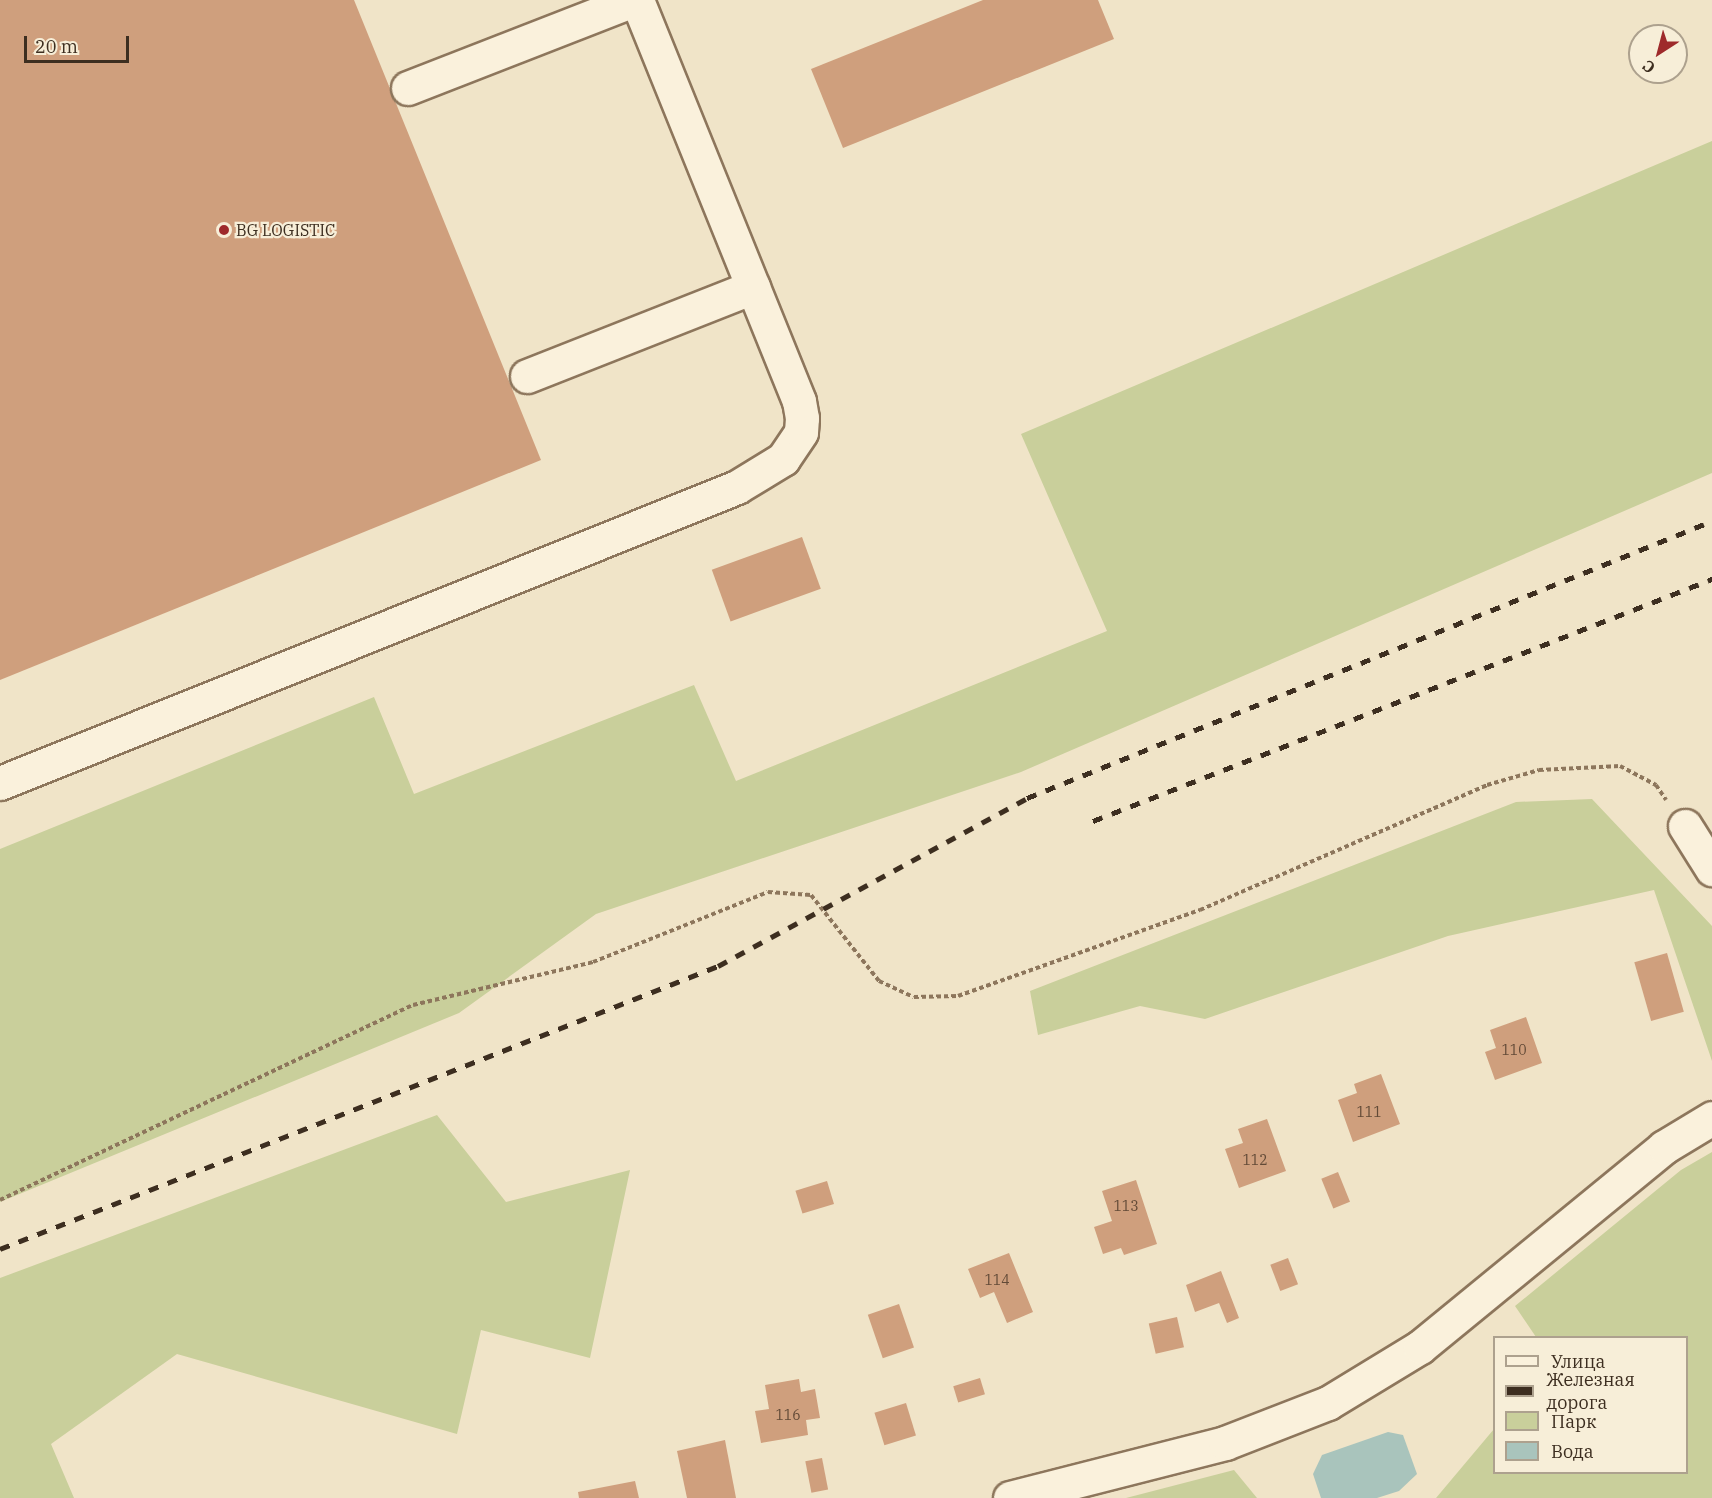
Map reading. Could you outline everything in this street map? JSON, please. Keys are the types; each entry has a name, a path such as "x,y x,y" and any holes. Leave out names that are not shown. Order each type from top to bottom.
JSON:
{"street":[{"path":"0,783 737,487 783,459 793,446 801,432 802,418 799,401 635,0 408,88"},
{"path":"527,376 753,286"},
{"path":"1685,826 1712,869"},
{"path":"1010,1498 1225,1443 1328,1403 1420,1347 1664,1147 1712,1118"}],"path":[{"path":"0,1200 413,1005 593,962 768,891 811,895 879,981 914,997 958,996 1200,910 1487,785 1539,770 1620,766 1656,785 1685,826"}],"green space":[{"path":"1712,141 1712,473 1021,772 596,914 459,1013 0,1202 0,849 374,697 414,794 694,685 736,781 1107,631 1021,434"},
{"path":"1592,799 1712,926 1712,1061 1654,890 1448,936 1205,1019 1140,1006 1038,1035 1030,991 1516,802"},
{"path":"437,1115 506,1202 630,1170 590,1358 481,1330 457,1434 177,1354 51,1444 74,1498 0,1498 0,1278"},
{"path":"1712,1152 1712,1498 1436,1498 1493,1430 1493,1474 1688,1474 1688,1336 1535,1336 1515,1306 1681,1170"},
{"path":"1234,1470 1257,1498 1126,1498"}],"water":[{"path":"1388,1432 1403,1435 1417,1474 1399,1491 1377,1498 1321,1498 1313,1474 1322,1455"}],"building":[{"name":"BG LOGISTIC","path":"0,0 354,0 541,460 0,680"},
{"path":"983,0 1098,0 1114,39 843,148 811,69"},
{"path":"802,537 821,589 731,622 712,570"},
{"path":"1667,953 1684,1012 1651,1021 1634,962"},
{"path":"1526,1017 1542,1063 1495,1080 1485,1052 1496,1048 1490,1030"},
{"path":"1381,1074 1400,1124 1353,1142 1338,1100 1357,1093 1354,1084"},
{"path":"1267,1119 1286,1171 1239,1188 1225,1149 1243,1143 1238,1129"},
{"path":"1338,1172 1350,1202 1333,1208 1321,1179"},
{"path":"1136,1180 1157,1244 1124,1255 1121,1248 1103,1254 1094,1227 1112,1221 1102,1191"},
{"path":"827,1181 834,1204 802,1214 795,1191"},
{"path":"1009,1253 1033,1312 1007,1323 994,1292 980,1298 968,1269"},
{"path":"1288,1258 1298,1284 1280,1291 1270,1265"},
{"path":"1221,1271 1239,1318 1227,1323 1219,1303 1195,1312 1186,1285"},
{"path":"899,1304 914,1347 883,1358 868,1315"},
{"path":"1177,1317 1184,1347 1156,1354 1149,1324"},
{"path":"980,1378 985,1394 958,1402 953,1386"},
{"path":"799,1379 801,1392 815,1389 820,1418 806,1420 808,1435 761,1443 755,1411 769,1409 765,1385"},
{"path":"906,1403 916,1436 884,1445 874,1413"},
{"path":"725,1440 736,1498 687,1498 677,1451"},
{"path":"822,1458 828,1489 811,1493 805,1461"},
{"path":"635,1481 639,1498 579,1498 578,1492"}],"railway":[{"path":"0,1249 718,966 1027,798 1712,521"},
{"path":"1093,821 1712,579"}],"place":[{"name":"BG LOGISTIC","path":"224,230"}]}
